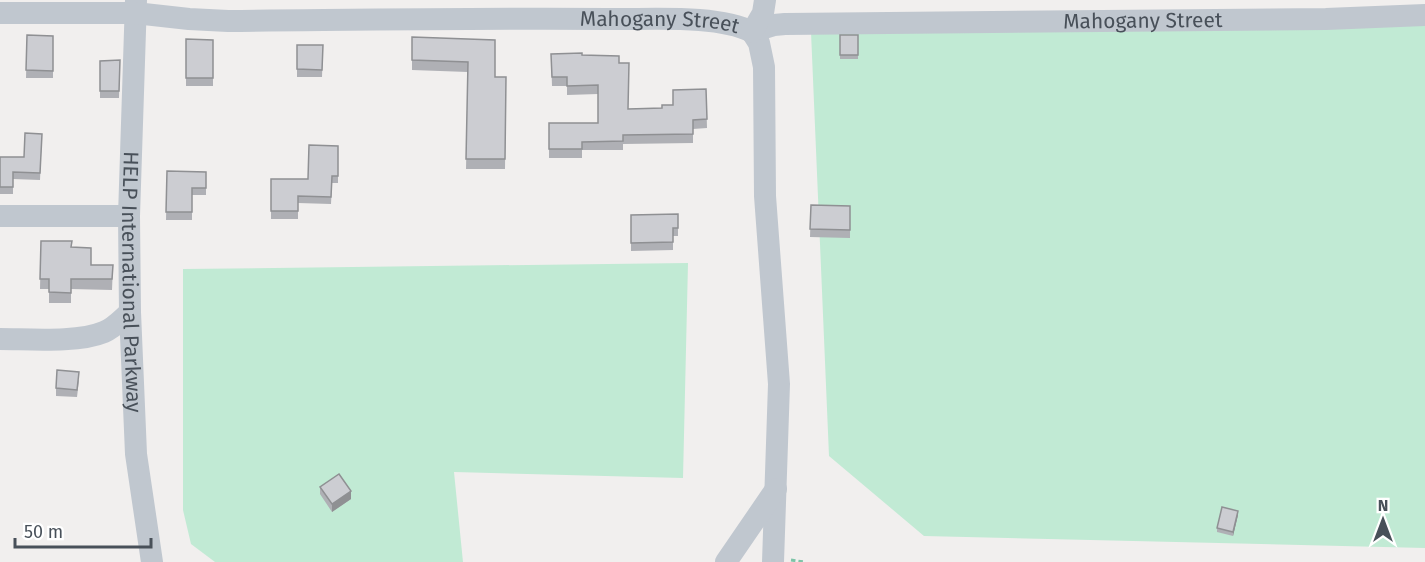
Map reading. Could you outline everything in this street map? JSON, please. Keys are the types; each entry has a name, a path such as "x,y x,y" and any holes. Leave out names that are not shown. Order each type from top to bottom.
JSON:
{"street":[{"path":"765,0 764,13 752,32 759,43 764,68 765,196 779,384 773,562"},
{"name":"Mahogany Street","path":"0,13 136,6 189,19 228,21 525,9 708,21 739,25 752,32 785,24 1326,19 1425,15"},
{"name":"HELP International Parkway","path":"136,6 129,216 130,312 136,454 152,562"},
{"path":"0,216 129,216"},
{"path":"0,339 93,336 106,332 130,312"},
{"path":"726,562 777,488"}],"green space":[{"path":"1425,19 1425,548 924,536 829,456 811,32"},
{"path":"688,263 683,478 454,472 463,562 215,562 191,544 183,510 183,269"}],"building":[{"path":"27,35 53,36 53,71 26,70"},
{"path":"840,35 858,35 858,55 840,55"},
{"path":"412,37 495,40 495,77 506,77 505,159 466,159 468,62 412,60"},
{"path":"186,39 213,40 213,78 186,78"},
{"path":"297,45 323,45 322,70 297,69"},
{"path":"582,53 582,55 619,56 619,63 629,63 628,109 662,108 662,105 673,105 673,90 706,89 707,119 693,120 693,134 623,135 623,141 582,142 582,149 549,149 549,123 598,123 598,85 567,86 567,77 552,77 551,54"},
{"path":"120,60 119,91 100,91 100,61"},
{"path":"25,133 42,134 40,173 13,172 13,187 0,187 0,157 24,157"},
{"path":"309,145 338,146 338,176 332,176 331,197 298,196 298,211 271,211 271,179 308,179"},
{"path":"167,171 206,172 206,188 192,188 192,212 166,212"},
{"path":"811,205 850,206 850,230 810,229"},
{"path":"678,214 678,228 673,228 673,242 631,243 631,215"},
{"path":"41,241 72,241 71,247 91,248 91,265 113,265 112,279 71,279 71,293 49,292 49,279 40,279"},
{"path":"57,370 79,372 77,390 56,388"},
{"path":"339,474 351,491 332,504 320,487"},
{"path":"1222,507 1238,511 1233,532 1217,528"}]}
